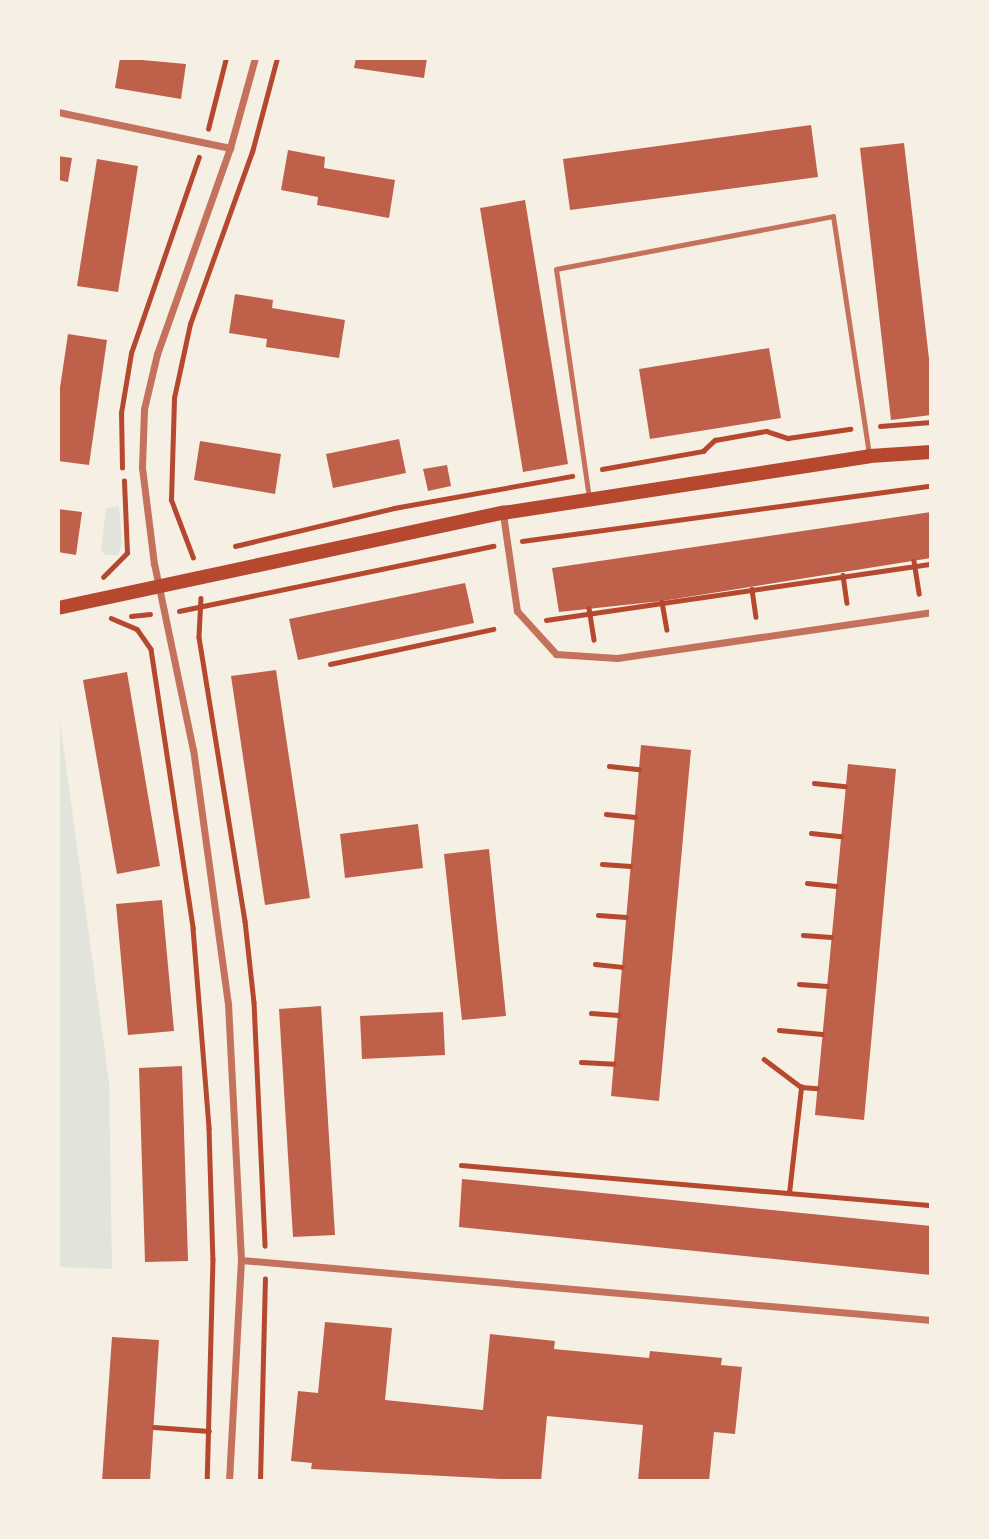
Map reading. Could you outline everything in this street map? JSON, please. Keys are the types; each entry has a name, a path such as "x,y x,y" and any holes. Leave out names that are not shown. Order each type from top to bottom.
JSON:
{"main road":[{"path":"58,608 503,513 870,456 931,452"}],"street":[{"path":"229,1481 241,1260 224,967 192,750 159,588 142,467 144,409 156,354 230,148 255,58"},
{"path":"58,112 230,148"},
{"path":"503,513 517,611 556,654 607,659 931,612"},
{"path":"241,1260 931,1320"}],"lane":[{"path":"589,499 556,269 833,216 870,456"}],"path":[{"path":"102,577 127,553 120,438 131,353 205,143 226,58"},
{"path":"194,565 171,500 174,398 190,324 252,152 277,58"},
{"path":"231,547 394,508 704,451 715,440 766,431 788,438 865,427 931,422"},
{"path":"194,610 506,544 931,486"},
{"path":"185,558 205,554"},
{"path":"528,623 590,610 752,589 914,563 931,564"},
{"path":"914,563 919,594"},
{"path":"843,575 847,603"},
{"path":"752,589 756,617"},
{"path":"662,602 667,631"},
{"path":"590,610 594,640"},
{"path":"110,618 137,629 151,649 192,928 209,1128 213,1259 207,1481"},
{"path":"330,664 493,629"},
{"path":"429,633 431,642"},
{"path":"342,651 345,661"},
{"path":"609,766 639,769"},
{"path":"814,783 845,786"},
{"path":"606,814 635,817"},
{"path":"811,833 841,836"},
{"path":"602,864 630,866"},
{"path":"807,883 836,886"},
{"path":"598,915 626,917"},
{"path":"803,935 831,937"},
{"path":"594,964 622,967"},
{"path":"799,984 827,986"},
{"path":"591,1013 618,1015"},
{"path":"779,1030 822,1034"},
{"path":"764,1059 801,1087 817,1088"},
{"path":"581,1062 614,1064"},
{"path":"789,1193 801,1087"},
{"path":"461,1165 931,1205"},
{"path":"154,1427 209,1431"}],"shaded area":[{"path":"119,506 122,543 118,555 106,555 101,551 106,508"},
{"path":"58,707 109,1082 112,1269 58,1267"}],"building":[{"path":"120,58 186,64 181,99 115,88"},
{"path":"356,58 427,58 424,78 354,68"},
{"path":"811,125 818,177 570,210 563,159"},
{"path":"904,143 931,376 931,415 891,420 860,148"},
{"path":"288,150 325,157 324,168 395,180 389,218 317,205 318,197 281,190"},
{"path":"58,156 72,158 68,182 58,180"},
{"path":"97,159 138,166 118,292 77,286"},
{"path":"525,200 568,464 523,472 480,208"},
{"path":"235,294 273,300 272,308 345,320 339,358 266,347 267,339 229,333"},
{"path":"68,334 107,340 89,465 58,461 58,401"},
{"path":"769,348 781,418 650,439 639,369"},
{"path":"399,439 406,473 333,488 326,454"},
{"path":"200,441 281,454 275,494 194,480"},
{"path":"447,465 451,486 428,491 423,469"},
{"path":"58,509 82,512 76,555 58,552"},
{"path":"931,512 931,558 662,601 559,612 552,568"},
{"path":"465,583 474,623 298,660 289,619"},
{"path":"276,670 310,898 265,905 231,676"},
{"path":"127,672 160,866 117,874 83,680"},
{"path":"641,745 691,750 659,1101 611,1096"},
{"path":"848,764 896,769 864,1120 815,1115"},
{"path":"418,824 423,868 345,878 340,834"},
{"path":"489,849 506,1016 462,1020 444,854"},
{"path":"162,900 174,1031 128,1035 116,904"},
{"path":"321,1006 335,1235 293,1237 279,1009"},
{"path":"443,1012 445,1055 362,1059 360,1016"},
{"path":"182,1066 188,1261 145,1262 139,1068"},
{"path":"462,1179 931,1226 931,1275 459,1227"},
{"path":"325,1322 392,1328 385,1400 483,1410 490,1334 555,1341 554,1349 649,1358 650,1351 722,1358 721,1365 742,1367 735,1434 714,1432 709,1481 638,1481 643,1425 547,1416 541,1481 311,1469 312,1463 291,1461 298,1391 318,1393"},
{"path":"112,1337 159,1340 150,1481 102,1481"}]}
